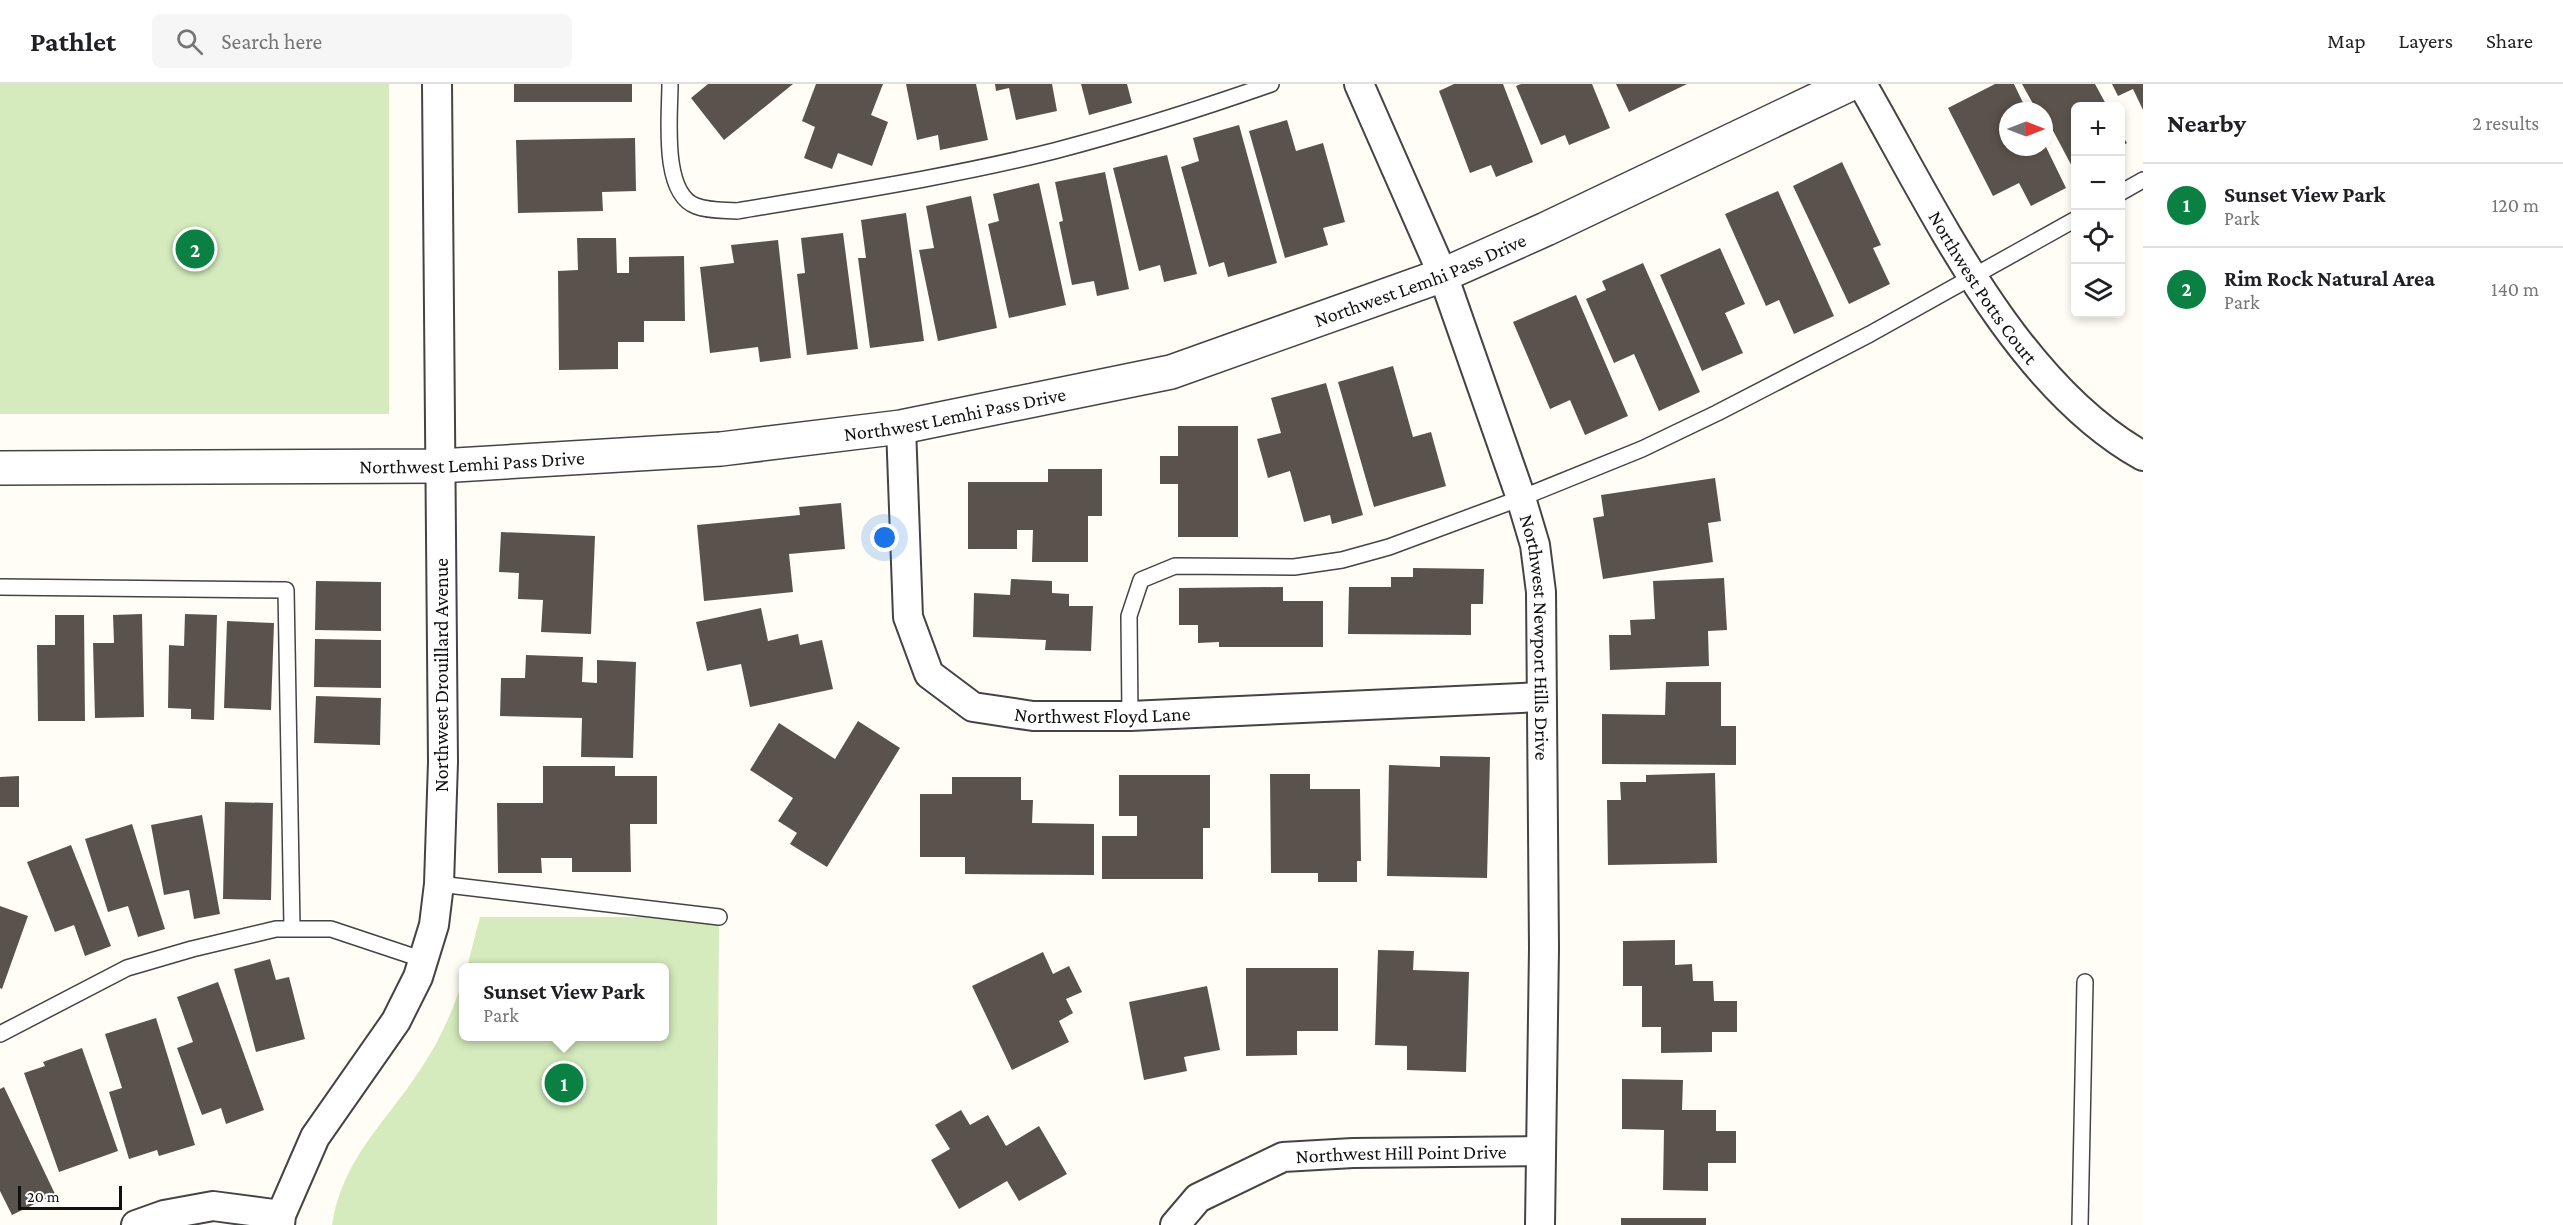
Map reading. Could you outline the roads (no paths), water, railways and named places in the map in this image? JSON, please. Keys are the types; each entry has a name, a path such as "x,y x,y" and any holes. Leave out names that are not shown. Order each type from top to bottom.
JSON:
{"street":[{"name":"Northwest Drouillard Avenue","path":"281,1220 315,1137 396,1021 424,960 434,925 440,884 443,762 437,84"},
{"name":"Northwest Newport Hills Drive","path":"1359,84 1443,275 1521,498 1535,545 1540,592 1544,948 1540,1225"},
{"name":"Northwest Lemhi Pass Drive","path":"9,468 439,466 721,448 901,427 1171,372 1443,275 1546,229 1850,84"},
{"name":"Northwest Potts Court","path":"1862,84 1974,278 2016,341 2064,394 2122,445 2143,456"},
{"name":"Northwest Floyd Lane","path":"901,427 908,617 929,674 973,707 1033,716 1131,716 1540,697"},
{"name":"Northwest Hill Point Drive","path":"1175,1225 1198,1198 1282,1157 1353,1153 1541,1151"},
{"path":"136,1225 164,1215 213,1206 281,1220"}],"lane":[{"path":"670,84 672,168 678,192 693,205 715,210 737,211 896,184 1054,151 1270,84"},
{"path":"2125,191 2143,180"},
{"path":"1131,716 1129,616 1142,580 1175,566 1294,567 1342,560 1389,547 1521,498 1642,448 1717,413 1974,278 2071,222"},
{"path":"0,587 286,590 292,927"},
{"path":"440,884 719,917"},
{"path":"0,1034 127,968 192,949 292,927 331,929 424,960"},
{"path":"2080,1225 2085,982"}],"place":[{"name":"Rim Rock Natural Area","path":"195,249"},
{"name":"Sunset View Park","path":"564,1083"}]}
